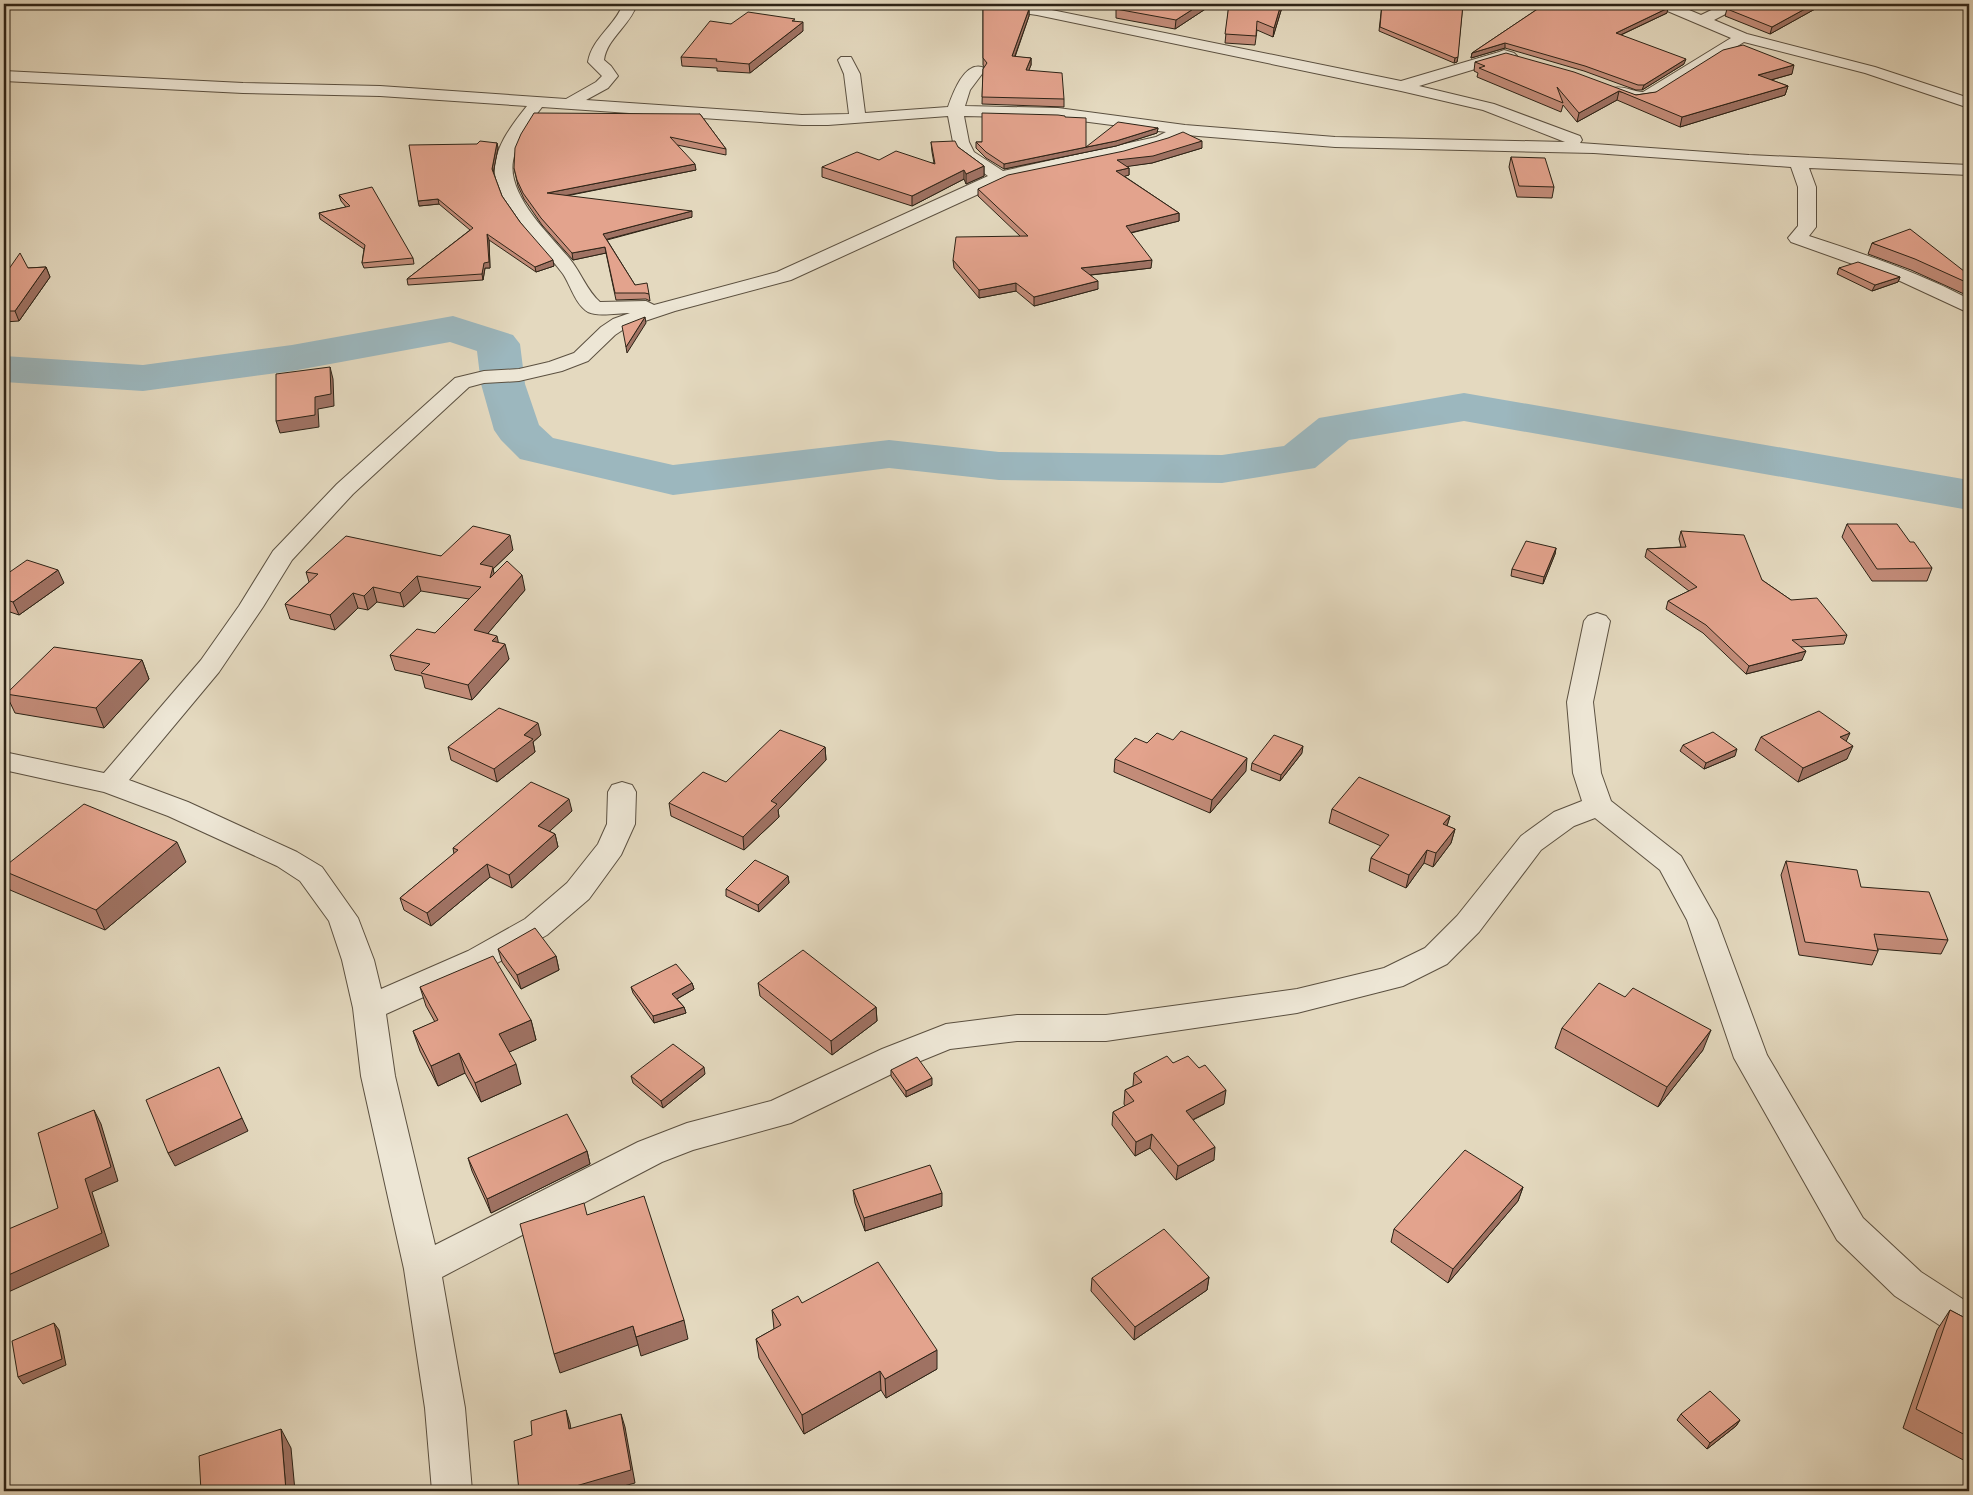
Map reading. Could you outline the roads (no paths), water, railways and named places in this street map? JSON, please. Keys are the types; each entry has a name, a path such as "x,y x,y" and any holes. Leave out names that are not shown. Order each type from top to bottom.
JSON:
{"street":[{"path":"567,105 602,85 610,76 606,69 596,62 596,56 608,35 628,13 630,4"},
{"path":"988,4 1036,7 1401,86 1494,109 1594,148"},
{"path":"1663,4 1742,37 1870,70 1969,103"},
{"path":"1698,20 1712,16 1734,4"},
{"path":"1602,85 1634,96 1648,96 1742,37"},
{"path":"1401,86 1504,55 1522,60"},
{"path":"846,60 852,70 855,82 854,103 858,118"},
{"path":"977,70 962,90 955,111 961,142 967,155 1001,177"},
{"path":"4,76 243,88 380,91 802,120 955,111 1058,113 1185,130 1335,142 1594,148 1798,162 1969,170"},
{"path":"537,103 520,125 503,163 504,178 516,203 576,280 581,294 589,304 596,308 668,307"},
{"path":"110,784 210,666 251,607 282,556 345,489 462,382 484,377 519,375 555,367 580,357 608,331 620,323 668,307 784,276 1001,177 1161,141 1185,130"},
{"path":"1798,162 1808,187 1807,226 1797,238 1937,288 1969,307"},
{"path":"1598,621 1580,702 1587,773 1598,806 1671,863 1702,920 1751,1058 1850,1228 1908,1284 1969,1324"},
{"path":"4,761 110,784 178,808 286,858 311,874 343,918 358,960 369,1008 378,1076 422,1269 445,1408 452,1491"},
{"path":"369,1008 479,959 536,927 578,891 611,848 621,824 622,792"},
{"path":"422,1269 650,1152 687,1137 780,1113 894,1058 946,1037 1017,1028 1106,1028 1297,1001 1392,978 1436,956 1468,924 1531,843 1564,820 1598,806"}],"waterway":[{"path":"4,369 143,378 292,358 453,329 498,344 503,384 517,430 537,449 673,480 889,454 999,466 1222,469 1298,458 1335,428 1464,407 1969,495"}]}
